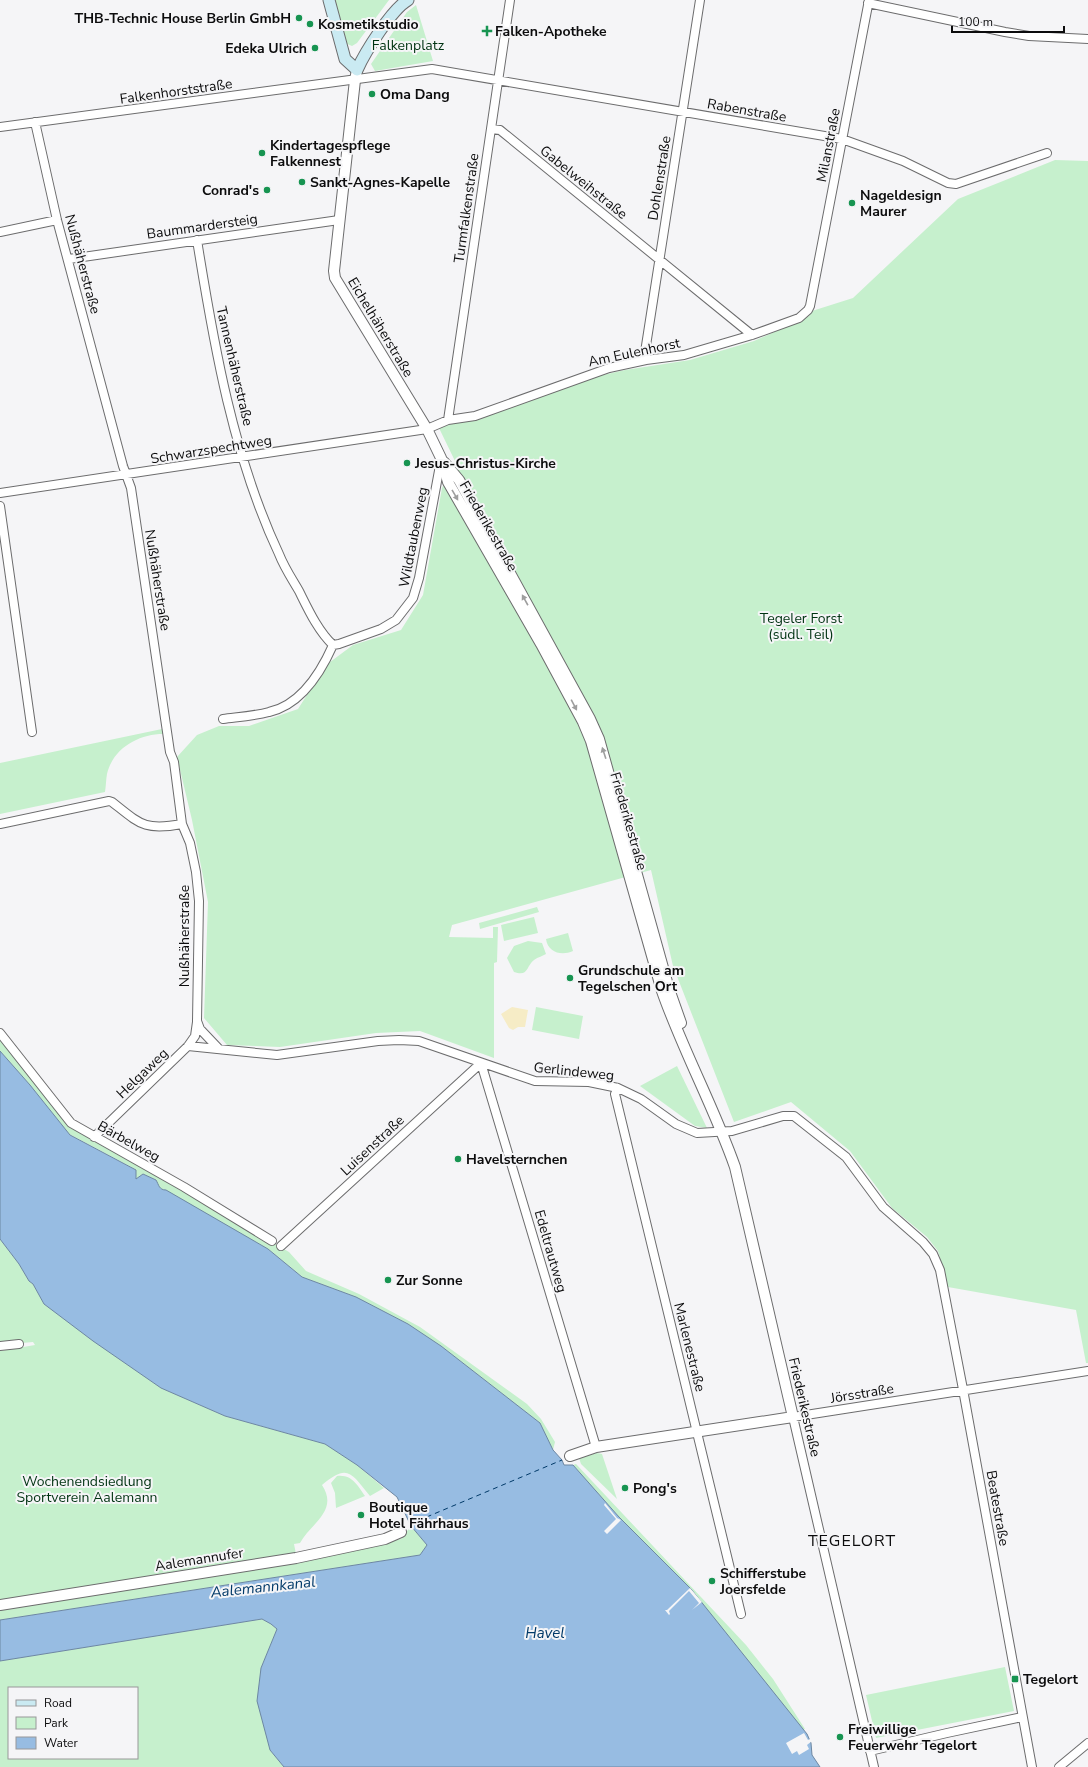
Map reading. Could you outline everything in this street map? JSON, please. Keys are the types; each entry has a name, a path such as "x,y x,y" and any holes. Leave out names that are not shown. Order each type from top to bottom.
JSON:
{"main road":[{"path":"329,0 345,59 356,75"},
{"path":"356,75 363,57 374,40 405,1"}],"street":[{"name":"Turmfalkenstraße","path":"448,420 510,0"},
{"name":"Dohlenstraße","path":"646,360 644,352 660,261 700,0"},
{"path":"868,2 1017,34 1088,39"},
{"name":"Milanstraße","path":"812,295 868,2"},
{"name":"Rabenstraße","path":"356,75 432,69 842,139 903,161 948,183 956,184 1047,153"},
{"name":"Falkenhorststraße","path":"0,127 356,75"},
{"name":"Eichelhäherstraße","path":"356,75 334,271 336,278 427,429 441,458"},
{"name":"Nußhäherstraße","path":"35,122 57,220 69,259 126,475 131,488 170,752 174,762 178,787 182,824 192,851 200,901 197,1021"},
{"name":"Gabelweihstraße","path":"491,129 500,130 752,335"},
{"path":"0,232 57,220"},
{"name":"Baummardersteig","path":"69,259 339,220"},
{"name":"Tannenhäherstraße","path":"197,240 218,361 243,457 279,554 310,613 327,639 333,645"},
{"name":"Am Eulenhorst","path":"427,429 448,420 475,416 609,368 646,360 684,355 752,335 799,318 808,310 812,295"},
{"name":"Schwarzspechtweg","path":"0,493 427,429"},
{"name":"Wildtaubenweg","path":"333,645 381,629 396,620 413,598 420,575 441,458"},
{"name":"Friederikestraße","path":"441,458 459,480 590,719 599,739 669,989 683,1028 691,1060 723,1132 735,1167 874,1767"},
{"path":"0,506 32,732"},
{"path":"223,719 269,712 287,704 310,684 323,667 333,645"},
{"path":"0,824 109,801 137,822 149,827 182,824"},
{"path":"197,1021 200,1029 216,1047"},
{"name":"Helgaweg","path":"94,1137 188,1046 195,1036 197,1021"},
{"name":"Bärbelweg","path":"0,1033 70,1124 184,1187 272,1241"},
{"name":"Gerlindeweg","path":"188,1046 216,1047 277,1055 399,1040 428,1043 535,1081 589,1082 618,1088 640,1099 682,1128 697,1133 732,1131 783,1116 794,1116 846,1157 883,1207 923,1242 933,1254"},
{"name":"Luisenstraße","path":"281,1246 481,1063"},
{"name":"Edeltrautweg","path":"481,1063 596,1447"},
{"name":"Marlenestraße","path":"618,1088 615,1094 741,1614"},
{"name":"Beatestraße","path":"933,1254 944,1286 1032,1767"},
{"path":"0,1346 19,1344"},
{"name":"Jörsstraße","path":"570,1456 596,1447 964,1392 1088,1371"},
{"name":"Aalemannufer","path":"0,1605 296,1558 385,1539 401,1532"},
{"path":"870,1751 1022,1717"},
{"path":"1058,1767 1088,1743"}],"green space":[{"name":"Falkenplatz","path":"335,0 389,0 357,43 352,46 345,43 343,38 345,36"},
{"name":"Falkenplatz","path":"416,5 433,61 375,71 371,64 407,12"},
{"name":"Tegeler Forst (südl. Teil)","path":"1055,160 1088,161 1088,1363 1086,1363 1076,1310 948,1287 938,1251 927,1237 892,1208 850,1151 791,1102 734,1122 673,966 651,870 452,925 449,937 493,938 493,927 498,927 497,962 494,963 494,1058 420,1031 376,1033 280,1047 227,1045 204,1018 208,902 192,820 177,757 197,735 219,726 249,726 298,709 326,665 353,645 401,630 423,595 442,488 455,461 439,428 585,379 625,370 690,360 754,341 809,316 812,311 853,298 958,199"},
{"path":"162,729 163,734 136,740 121,750 110,765 107,774 105,792 0,814 0,763"},
{"path":"537,907 539,912 480,929 479,923"},
{"path":"534,917 538,933 504,941 501,925"},
{"path":"568,933 573,951 564,953 556,952 547,944 546,939"},
{"path":"528,941 542,943 546,954 531,962 525,972 514,972 507,958 514,946"},
{"path":"536,1007 583,1016 579,1039 532,1030"},
{"path":"0,1037 70,1125 289,1252 306,1271 359,1294 420,1327 527,1404 541,1419 555,1442 553,1450 540,1423 441,1346 408,1324 356,1297 302,1277 268,1249 161,1189 157,1185 156,1180 143,1174 136,1179 134,1169 69,1134 30,1085 0,1051"},
{"path":"677,1066 707,1128 695,1126 640,1086"},
{"name":"Wochenendsiedlung Sportverein Aalemann","path":"0,1239 19,1264 29,1281 33,1284 44,1304 161,1388 225,1416 325,1444 357,1465 384,1488 370,1496 358,1481 349,1474 338,1474 331,1478 322,1485 326,1494 327,1502 325,1510 322,1516 300,1543 294,1544 296,1554 0,1602 0,1351 35,1345 33,1342 0,1345"},
{"path":"597,1453 602,1454 617,1499 581,1464 579,1458"},
{"path":"576,1464 746,1645 773,1679 805,1729 803,1730 691,1589 619,1517 573,1465"},
{"path":"337,1476 351,1479 365,1496 336,1508 335,1493 331,1483"},
{"path":"411,1526 427,1545 420,1555 0,1620 0,1605 289,1559 401,1539"},
{"path":"262,1619 277,1629 261,1668 270,1750 284,1767 0,1767 0,1661"},
{"path":"1005,1667 1014,1711 876,1738 866,1695"}],"sand":[{"path":"512,1007 528,1010 525,1027 518,1027 513,1030 509,1028 501,1014"}],"water":[{"path":"0,1051 30,1085 70,1135 136,1170 136,1179 143,1174 156,1180 162,1189 268,1249 302,1277 356,1297 408,1324 441,1346 540,1423 553,1450 562,1460 564,1465 573,1465 619,1517 691,1589 807,1734 811,1743 812,1755 820,1767 284,1767 270,1750 257,1701 261,1668 277,1629 262,1619 0,1661 0,1620 420,1555 427,1545 411,1526 397,1497 357,1465 325,1444 225,1416 161,1388 93,1341 44,1304 33,1284 29,1281 19,1264 0,1239"}],"pier":[{"path":"605,1503 617,1518 621,1520 607,1534 604,1531 616,1519 604,1505"},
{"path":"690,1588 702,1602 692,1610 699,1603 689,1591 669,1611 669,1615 665,1610 667,1610"},
{"path":"804,1733 808,1740 810,1739 812,1741 807,1745 809,1749 799,1755 797,1751 792,1754 786,1743"}],"ferry route":[{"path":"411,1526 429,1516 562,1460"}],"place":[{"name":"THB-Technic House Berlin GmbH","path":"299,18"},
{"name":"Kosmetikstudio","path":"310,24"},
{"name":"Falken-Apotheke","path":"487,31"},
{"name":"Edeka Ulrich","path":"315,48"},
{"name":"Oma Dang","path":"372,94"},
{"name":"Kindertagespflege Falkennest","path":"262,153"},
{"name":"Sankt-Agnes-Kapelle","path":"302,182"},
{"name":"Conrad's","path":"267,190"},
{"name":"Nageldesign Maurer","path":"852,203"},
{"name":"Jesus-Christus-Kirche","path":"407,463"},
{"name":"Grundschule am Tegelschen Ort","path":"570,978"},
{"name":"Havelsternchen","path":"458,1159"},
{"name":"Zur Sonne","path":"388,1280"},
{"name":"Pong's","path":"625,1488"},
{"name":"Boutique Hotel Fährhaus","path":"361,1515"},
{"name":"Schifferstube Joersfelde","path":"712,1581"},
{"name":"Tegelort","path":"1015,1679"},
{"name":"Freiwillige Feuerwehr Tegelort","path":"840,1737"}],"district":[{"name":"TEGELORT","path":"852,1540"}],"water label":[{"name":"Aalemannkanal","path":"263,1587"},
{"name":"Havel","path":"545,1633"}]}
